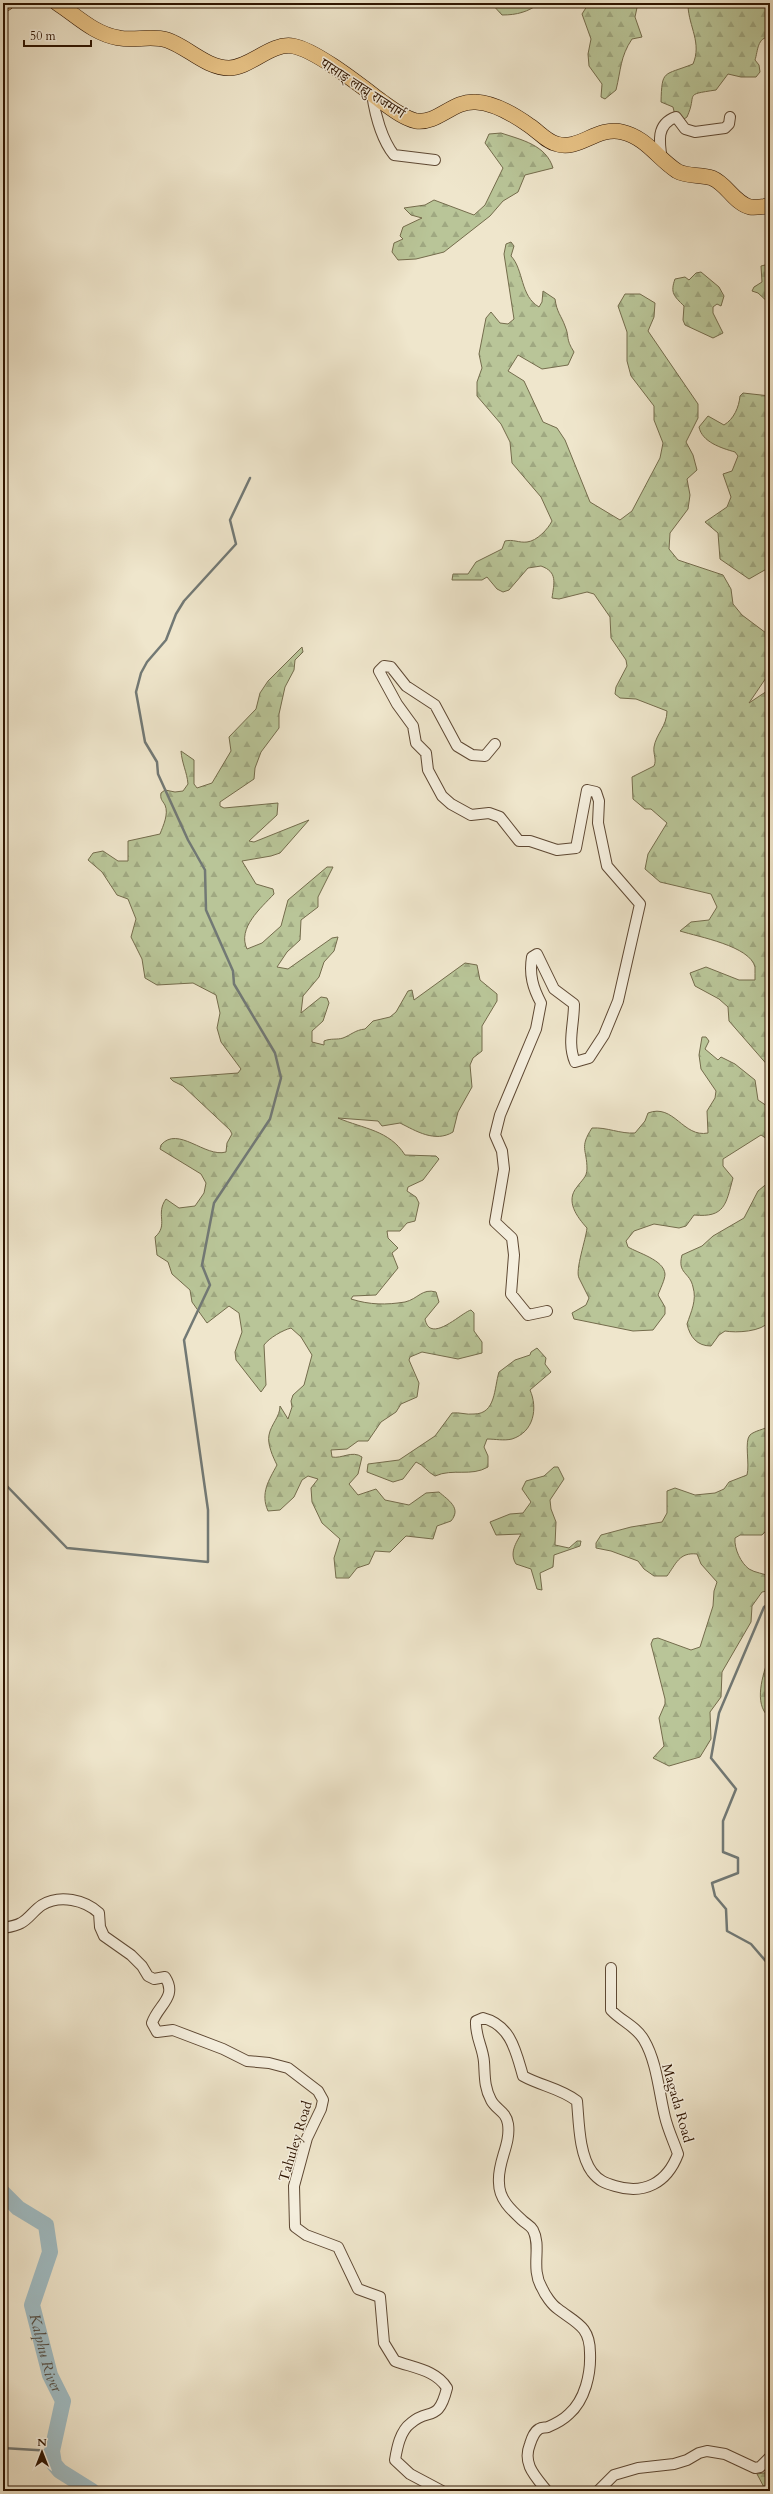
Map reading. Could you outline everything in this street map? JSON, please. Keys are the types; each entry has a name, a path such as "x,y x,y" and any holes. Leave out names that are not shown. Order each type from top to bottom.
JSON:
{"main road":[{"name":"पासाङ् लाह्मु राजमार्ग","path":"57,3 87,25 104,33 118,38 156,38 168,40 212,64 223,68 232,68 277,48 294,46 305,50 400,114 416,121 434,118 454,106 468,102 489,105 530,126 558,145 572,144 606,130 623,132 651,147 662,160 680,173 709,177 720,181 733,196 749,206 770,206"}],"street":[{"path":"372,94 374,108 389,148 394,155 436,160"},
{"path":"662,160 660,135 664,124 669,120 676,118 685,129 695,132 725,128 729,124 730,117"},
{"path":"495,744 485,756 472,755 457,746 435,705 406,686 391,667 384,666 379,671 397,704 413,726 413,736 421,750 426,753 428,770 442,796 461,811 470,815 493,813 506,822 520,841 530,841 556,850 576,848 588,790 596,792 599,801 598,823 607,866 640,904 618,1002 604,1035 589,1058 575,1062 569,1049 574,1023 574,1004 554,989 537,954 532,957 531,966 533,988 541,1003 536,1029 500,1115 496,1135 502,1152 504,1169 495,1222 512,1238 514,1254 511,1294 528,1315 547,1311"},
{"name":"Tahuley Road","path":"3,1928 21,1923 42,1905 53,1901 70,1899 90,1905 99,1913 100,1927 104,1936 131,1955 142,1966 148,1976 154,1979 165,1977 170,1985 170,1997 155,2013 152,2023 156,2032 173,2030 223,2049 247,2061 269,2063 288,2068 318,2091 323,2100 321,2109 307,2138 294,2186 295,2227 306,2235 338,2247 358,2289 380,2297 384,2343 395,2361 434,2374 442,2379 447,2388 440,2408 430,2415 411,2422 398,2444 395,2460 410,2474 442,2491"},
{"name":"Magada Road","path":"547,2491 528,2467 526,2460 527,2449 532,2436 540,2428 548,2427 569,2414 578,2402 586,2386 590,2353 587,2337 579,2323 558,2309 542,2289 536,2276 537,2241 534,2231 502,2199 498,2184 499,2171 508,2140 508,2123 504,2112 492,2102 488,2094 484,2080 484,2061 475,2032 476,2021 483,2018 493,2020 510,2037 515,2044 523,2076 536,2083 566,2092 577,2101 586,2160 592,2172 601,2182 629,2190 651,2186 672,2170 678,2154 665,2119 653,2065 644,2041 632,2025 618,2017 611,2010 611,1968"},
{"path":"598,2491 614,2475 638,2468 674,2464 707,2451 725,2454 755,2468 760,2467 770,2457"}],"green space":[{"path":"491,3 540,3 531,9 522,12 502,15"},
{"path":"589,3 638,3 635,17 642,37 632,39 621,64 616,90 605,99 601,97 602,84 589,66 588,54 591,39 582,14"},
{"path":"691,3 770,3 770,37 763,39 760,42 755,60 759,65 760,72 756,77 741,77 728,74 716,90 695,94 693,96 687,117 677,124 673,107 661,102 662,84 666,75 693,64 696,42 689,14 688,6"},
{"path":"501,133 532,144 545,154 550,160 553,168 525,175 518,192 503,201 490,216 444,252 416,259 398,260 392,252 394,243 403,239 400,236 403,227 422,218 411,215 404,208 425,205 434,200 474,215 485,205 503,168 485,143 489,134"},
{"path":"511,242 514,246 511,256 518,268 528,296 539,307 542,302 543,291 555,299 558,311 564,322 570,344 574,352 568,365 542,369 518,355 508,371 524,381 543,422 557,428 565,440 590,502 620,520 632,511 660,458 663,443 654,420 654,406 631,376 627,361 627,332 618,306 625,294 640,294 655,303 654,317 648,331 698,404 698,418 686,442 693,455 697,470 687,479 690,495 688,509 670,533 669,549 678,560 723,575 731,589 733,604 742,615 770,636 770,672 749,703 770,689 770,1068 729,1021 728,1007 719,999 695,986 690,973 706,967 739,980 755,980 755,967 744,953 723,943 680,931 691,922 709,920 717,907 711,894 660,882 645,869 648,854 667,823 651,809 645,809 633,799 632,777 654,766 655,742 667,716 667,711 636,699 620,698 615,694 616,687 627,666 626,660 611,638 610,617 594,594 587,592 559,599 552,598 554,579 550,571 541,566 528,568 509,590 503,592 497,589 487,577 482,580 452,580 453,574 468,574 476,562 502,549 505,541 511,540 524,542 535,539 548,528 552,521 541,497 512,463 510,442 501,424 477,396 477,382 482,368 479,354 486,318 491,312 500,323 508,324 514,319 504,254 506,244"},
{"path":"765,265 770,268 770,304 758,293 752,291 754,287 762,282 761,266"},
{"path":"701,272 719,287 724,296 721,306 717,304 713,307 713,313 723,333 713,338 685,325 683,320 684,306 675,297 673,291 675,279 685,277 689,280 696,273"},
{"path":"743,393 770,396 770,567 749,579 720,559 718,533 705,522 727,507 731,497 723,474 732,471 738,456 735,452 713,444 704,437 699,427 708,416 724,425 728,422 735,412 740,396"},
{"path":"302,647 303,652 295,660 294,670 285,687 279,714 279,728 261,752 255,768 254,779 220,802 220,806 224,808 278,803 277,815 249,841 254,842 309,820 280,853 242,861 256,884 273,889 274,894 257,912 248,926 245,934 247,949 262,943 281,926 288,900 327,867 333,867 318,897 318,907 301,920 300,940 287,952 277,967 288,969 332,938 338,937 334,951 324,962 319,977 303,996 301,1013 321,997 327,998 329,1003 323,1021 312,1031 312,1042 324,1045 324,1041 343,1038 356,1031 365,1029 373,1021 390,1017 396,1012 408,991 412,990 414,1000 465,963 477,965 480,980 497,994 497,1001 482,1026 482,1051 473,1058 470,1065 472,1087 458,1112 453,1132 446,1135 433,1136 426,1135 400,1123 382,1126 378,1121 338,1118 384,1135 399,1147 405,1155 436,1156 439,1159 423,1180 408,1187 407,1191 416,1197 419,1203 415,1221 407,1223 400,1231 387,1231 388,1238 398,1248 392,1253 398,1268 376,1295 353,1296 351,1299 378,1304 391,1304 409,1301 427,1291 436,1292 439,1302 425,1319 428,1326 433,1329 439,1328 471,1310 474,1313 474,1331 482,1342 482,1353 458,1359 422,1352 410,1357 409,1360 419,1383 417,1397 401,1404 396,1412 381,1422 368,1441 358,1441 347,1449 331,1450 332,1457 354,1454 362,1457 358,1474 349,1484 358,1495 376,1489 385,1500 409,1505 426,1493 439,1492 450,1501 455,1512 451,1521 437,1526 433,1539 406,1536 390,1552 375,1551 369,1564 357,1568 349,1578 336,1578 334,1558 340,1539 322,1523 312,1502 311,1488 318,1479 308,1476 302,1480 294,1497 280,1510 268,1511 265,1498 266,1487 277,1465 270,1446 270,1431 279,1414 280,1406 288,1419 292,1407 291,1401 293,1395 304,1385 312,1355 301,1337 291,1328 280,1332 266,1342 264,1345 266,1385 261,1392 236,1360 235,1352 242,1332 239,1313 229,1306 207,1323 192,1302 190,1290 172,1274 168,1262 157,1255 155,1237 161,1228 163,1204 166,1199 179,1208 195,1206 204,1193 206,1183 201,1174 160,1149 161,1145 168,1140 175,1138 184,1140 209,1151 218,1153 226,1152 227,1143 232,1134 230,1130 183,1086 170,1078 238,1073 241,1069 221,1042 217,1028 220,1013 216,995 193,983 157,985 145,978 142,959 131,937 136,919 128,899 117,895 102,872 88,860 93,853 103,851 118,861 128,861 128,841 160,834 166,812 165,805 161,798 161,793 165,790 175,792 183,791 188,784 181,751 194,760 194,784 197,788 212,783 231,751 229,737 256,709 260,693 268,681"},
{"path":"702,1037 706,1037 709,1041 705,1049 718,1060 721,1057 735,1064 755,1080 758,1100 770,1108 770,1141 761,1135 723,1159 723,1166 733,1178 726,1202 718,1211 712,1214 694,1215 686,1226 679,1228 654,1224 634,1231 626,1241 628,1247 655,1261 664,1269 665,1276 658,1295 665,1307 665,1314 653,1330 633,1331 574,1319 572,1313 586,1305 589,1298 578,1274 587,1228 576,1214 572,1203 574,1192 587,1172 585,1144 588,1135 592,1128 603,1128 635,1133 645,1121 648,1113 657,1111 672,1116 692,1131 708,1133 707,1111 715,1098 716,1091 701,1069 699,1055"},
{"path":"770,1181 770,1321 766,1325 755,1330 742,1332 725,1331 719,1335 711,1346 706,1346 692,1337 687,1324 693,1306 694,1292 689,1278 682,1270 682,1255 702,1246 713,1236 744,1218 758,1191"},
{"path":"537,1348 546,1358 545,1364 551,1372 530,1390 534,1404 532,1419 525,1431 519,1436 512,1439 503,1440 487,1439 484,1447 488,1456 488,1467 475,1472 448,1473 435,1476 416,1462 403,1479 393,1482 367,1472 368,1464 399,1460 435,1436 452,1413 474,1414 481,1413 486,1410 493,1399 499,1372 515,1360 530,1355 531,1352"},
{"path":"770,1426 770,1527 762,1535 740,1535 735,1538 735,1542 743,1563 749,1569 770,1577 770,1599 767,1591 762,1592 752,1606 751,1622 722,1672 721,1697 710,1712 711,1739 700,1757 669,1766 653,1758 664,1746 659,1718 665,1704 665,1699 651,1644 653,1639 658,1638 691,1650 700,1647 713,1606 714,1591 717,1582 701,1564 697,1554 682,1557 667,1576 654,1576 644,1569 638,1561 611,1551 596,1548 596,1543 601,1535 631,1527 662,1522 667,1513 667,1491 675,1488 695,1495 715,1493 724,1489 729,1482 747,1475 748,1438 757,1431"},
{"path":"554,1467 558,1467 564,1479 550,1500 551,1509 556,1522 555,1545 569,1548 577,1541 581,1541 580,1546 554,1555 553,1567 540,1573 542,1590 537,1589 531,1569 516,1564 514,1560 514,1548 521,1534 496,1535 490,1522 510,1514 523,1513 531,1502 522,1489 526,1481 544,1476"},
{"path":"770,1654 770,1714 766,1714 762,1708 760,1693 763,1676"},
{"path":"770,2472 770,2491 766,2491 757,2474"}],"waterway":[{"path":"3,1482 67,1548 208,1562 208,1510 184,1340 210,1285 202,1265 214,1203 270,1119 281,1078 275,1053 234,984 233,971 206,910 205,870 188,840 158,774 157,762 145,742 136,692 141,673 147,662 166,640 176,614 184,601 236,544 230,520 250,478"},
{"path":"770,1603 764,1607 719,1713 711,1758 736,1789 723,1821 723,1852 738,1858 738,1873 712,1883 715,1896 726,1909 727,1931 751,1944 770,1966"},
{"name":"Kalphu River","path":"3,2193 18,2208 46,2225 50,2252 32,2305 50,2375 63,2401 52,2451 54,2464 60,2471 92,2491"},
{"path":"3,2448 52,2451"}]}
